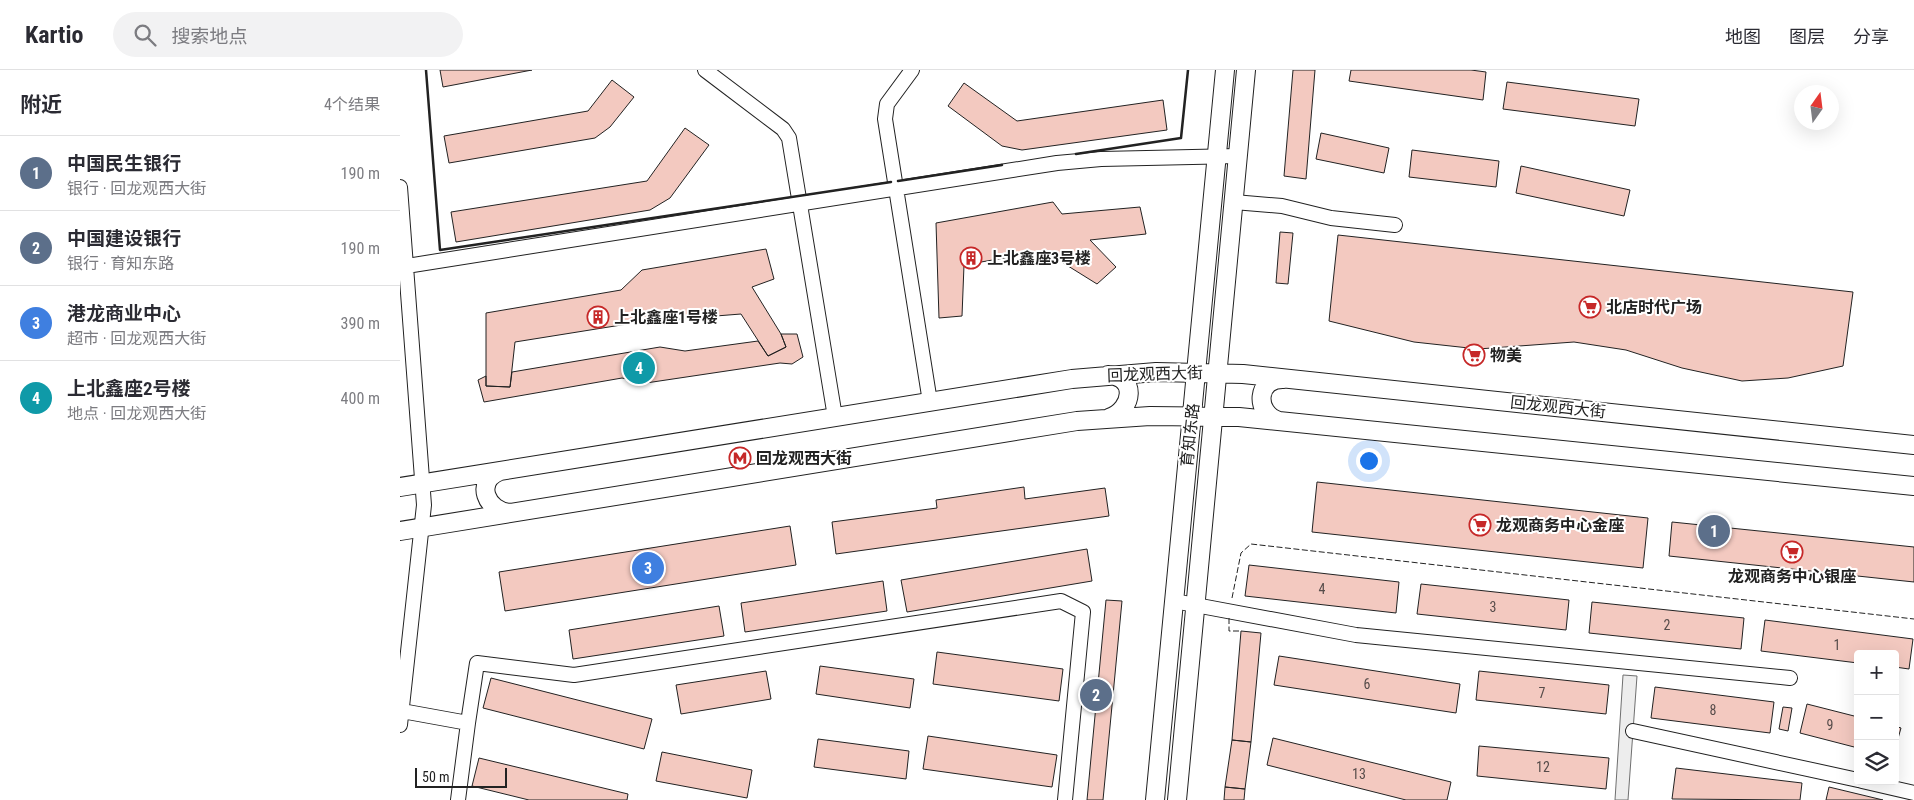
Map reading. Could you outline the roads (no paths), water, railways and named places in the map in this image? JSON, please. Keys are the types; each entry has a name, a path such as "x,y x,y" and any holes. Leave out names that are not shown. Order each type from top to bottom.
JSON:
{"main road":[{"name":"育知东路","path":"1155,800 1225,70"},
{"name":"育知东路","path":"1177,800 1246,70"},
{"name":"回龙观西大街","path":"400,487 1108,375 1196,371 1285,378 1914,445"},
{"path":"1108,375 1115,376 1122,381 1129,393 1128,402 1122,410 1109,418"},
{"path":"1281,422 1264,412 1260,398 1268,383 1276,379 1285,378"},
{"path":"400,531 1067,422 1109,418 1192,415 1281,422 1914,486"},
{"path":"500,471 488,481 486,498 496,509 512,513"}],"street":[{"path":"705,70 783,129 789,138 834,417"},
{"path":"912,70 887,104 885,119 930,402"},
{"path":"403,267 1078,160 1238,156"},
{"path":"400,187 403,267 424,483 423,527 401,718 468,723"},
{"path":"1234,202 1282,206 1331,218 1394,225"},
{"path":"458,800 477,663 574,675 1061,601 1083,612 1065,800"},
{"path":"1174,601 1356,635 1790,678"},
{"path":"1633,731 1854,779"},
{"path":"1879,785 1914,793"}],"place":[{"name":"上北鑫座3号楼","path":"971,258"},
{"name":"北店时代广场","path":"1590,307"},
{"name":"上北鑫座1号楼","path":"598,317"},
{"name":"物美","path":"1474,355"},
{"name":"上北鑫座2号楼","path":"639,368"},
{"name":"回龙观西大街","path":"740,458"},
{"name":"龙观商务中心金座","path":"1480,525"},
{"name":"中国民生银行","path":"1714,531"},
{"name":"龙观商务中心银座","path":"1792,552"},
{"name":"港龙商业中心","path":"648,568"},
{"name":"中国建设银行","path":"1096,695"}]}
